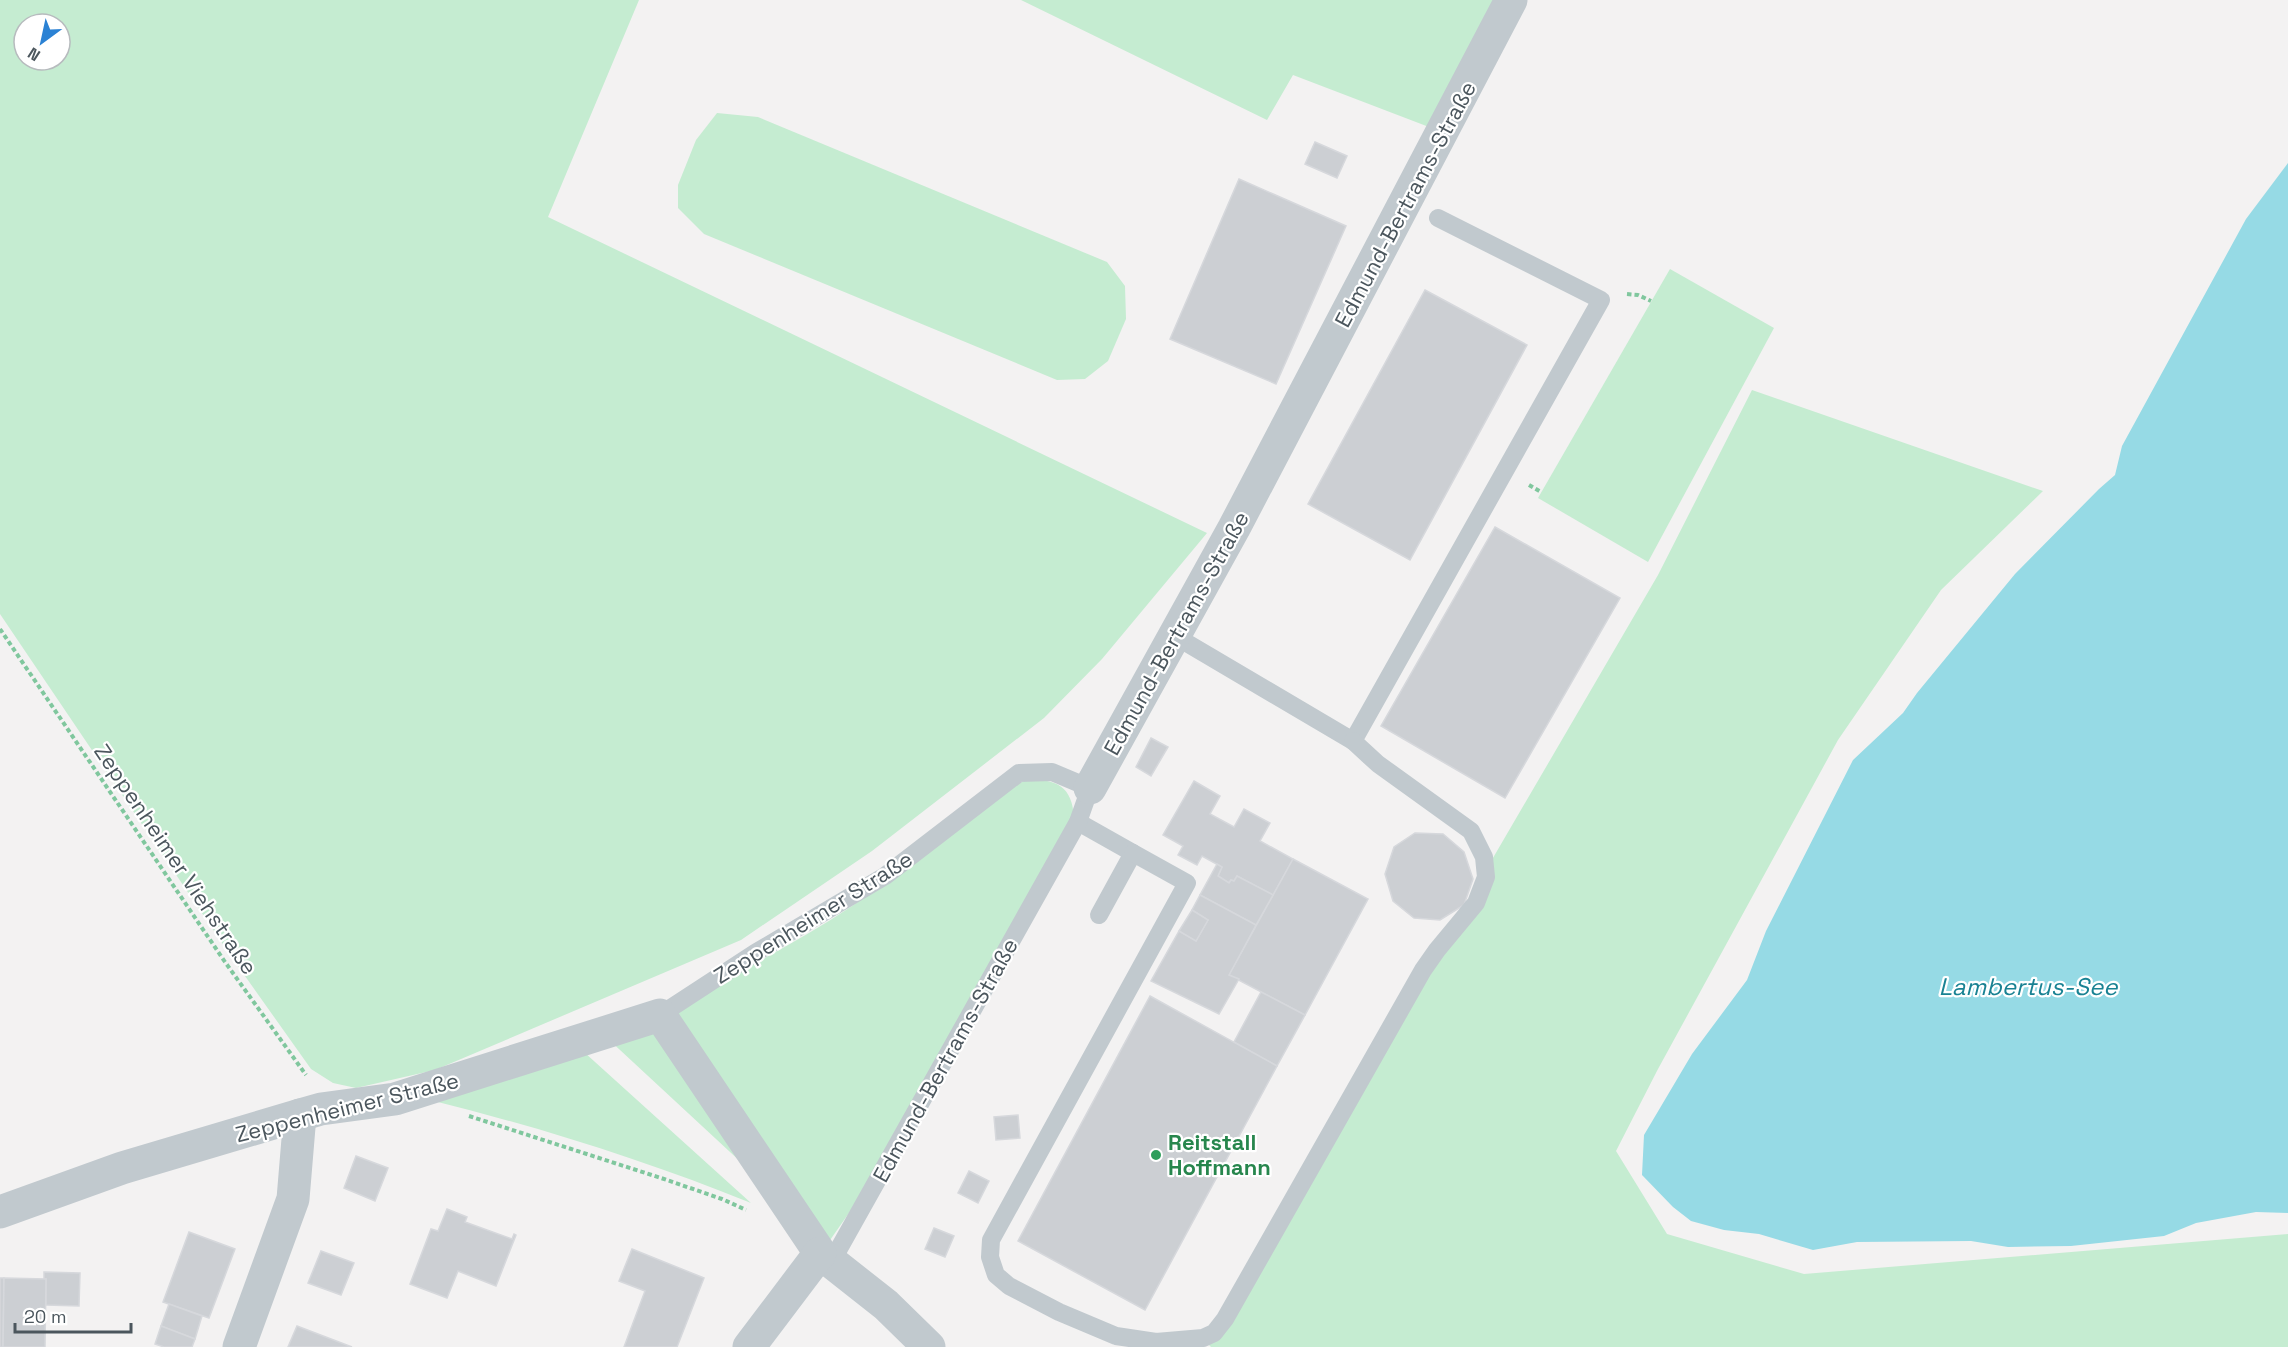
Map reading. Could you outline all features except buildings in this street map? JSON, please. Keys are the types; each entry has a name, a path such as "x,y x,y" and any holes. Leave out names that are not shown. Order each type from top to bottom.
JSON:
{"street":[{"name":"Edmund-Bertrams-Straße","path":"1090,788 1240,517 1511,0"},
{"name":"Zeppenheimer Straße","path":"0,1212 122,1168 310,1112 395,1099 660,1015"},
{"path":"660,1015 826,1257 886,1305 929,1347"},
{"path":"239,1347 293,1199 310,1112"},
{"name":"Edmund-Bertrams-Straße","path":"749,1347 826,1257"}],"lane":[{"path":"1353,741 1600,300 1438,218"},
{"path":"1078,822 1187,883 991,1240 990,1257 996,1275 1009,1286 1059,1312 1116,1336 1156,1342 1203,1338 1214,1333 1225,1319 1423,970 1476,903 1486,877 1484,856 1471,831 1430,804 1377,764 1353,741 1175,636"},
{"name":"Zeppenheimer Straße","path":"660,1015 755,954 885,876 1018,773 1052,772 1090,788"},
{"name":"Edmund-Bertrams-Straße","path":"826,1257 1078,822 1090,788"},
{"path":"1099,915 1134,853"}],"path":[{"name":"Zeppenheimer Viehstraße","path":"0,629 225,962 312,1083 310,1112"},
{"path":"462,1114 671,1181 722,1199 754,1214"}],"green space":[{"path":"0,0 639,0 548,217 1207,533 1102,659 1044,718 872,851 741,940 435,1070 356,1088 333,1083 311,1069 235,962 0,614"},
{"path":"1021,0 1493,0 1429,127 1293,75 1267,120"},
{"path":"717,113 758,117 1107,262 1125,286 1126,319 1108,361 1085,379 1057,380 704,234 678,208 678,185 696,140"},
{"path":"1670,269 1774,328 1648,562 1538,498"},
{"path":"1752,390 2043,491 1941,590 1838,740 1658,1069 1616,1151 1667,1234 1804,1274 2288,1234 2288,1347 1211,1347 1209,1345 1658,575"},
{"path":"1028,779 1047,781 1061,787 1070,798 1074,817 851,1210 828,1243 606,1037 732,976 823,925 893,877 1014,786"},
{"path":"574,1043 751,1203 592,1146 430,1100"}],"water":[{"name":"Lambertus-See","path":"2288,163 2288,1213 2256,1212 2196,1223 2164,1236 2071,1246 2008,1247 1971,1241 1857,1242 1813,1250 1759,1234 1724,1230 1691,1221 1673,1207 1642,1175 1644,1135 1692,1054 1747,980 1766,931 1853,760 1903,713 2015,574 2115,475 2122,446 2246,219"}],"place":[{"name":"Reitstall Hoffmann","path":"1156,1155"}]}
